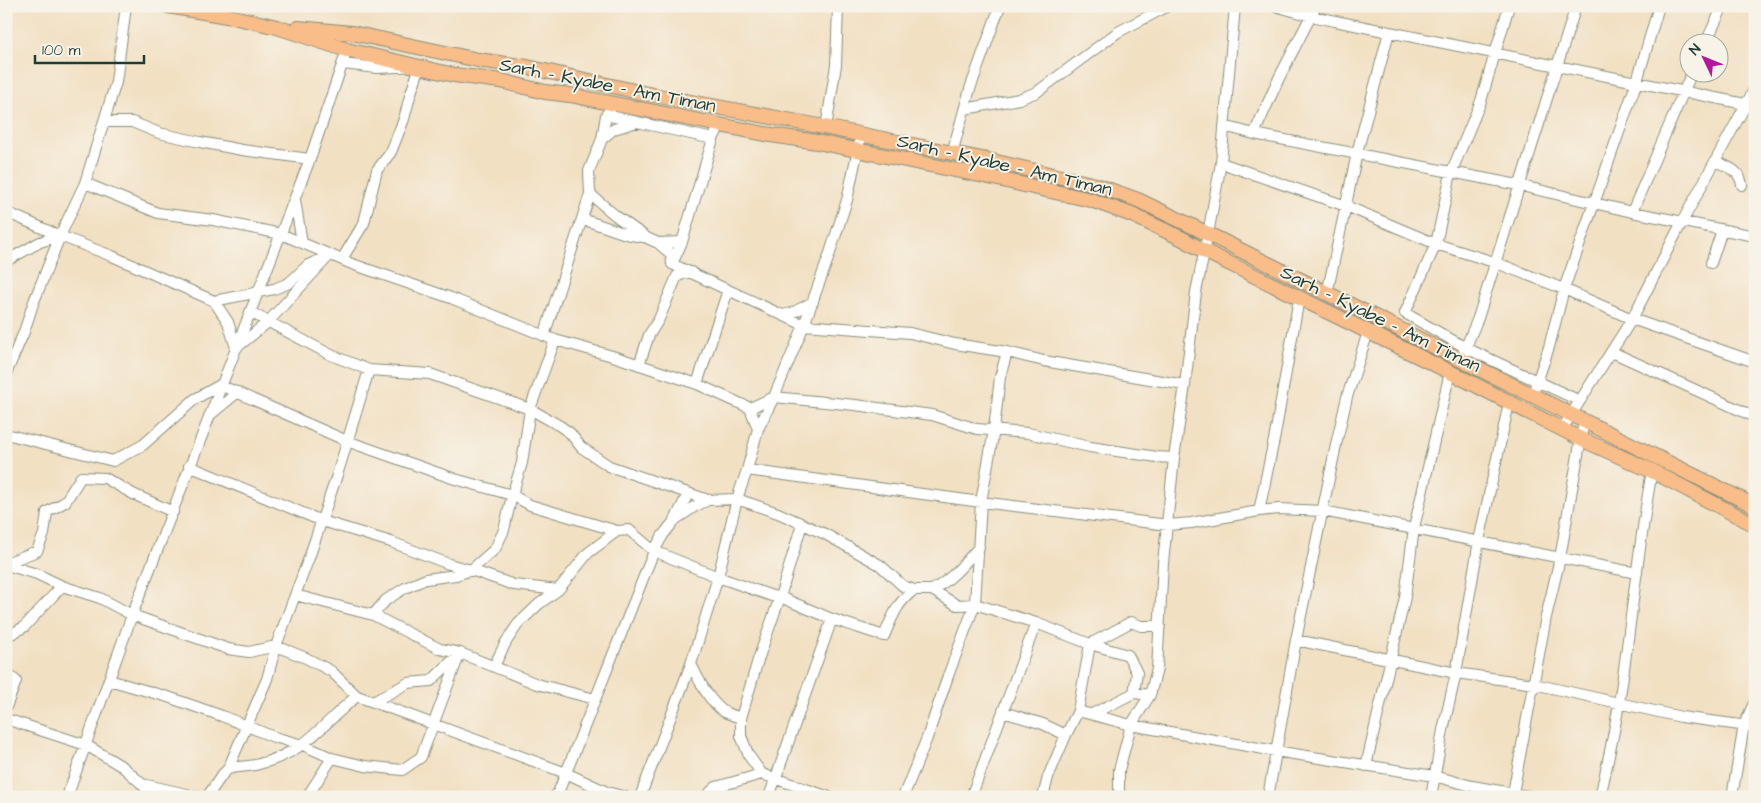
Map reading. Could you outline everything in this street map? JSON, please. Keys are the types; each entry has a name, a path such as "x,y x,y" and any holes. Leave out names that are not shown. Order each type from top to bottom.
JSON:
{"highway":[{"name":"Sarh - Kyabe - Am Timan","path":"168,6 189,8 277,27 347,50 454,75 501,81 546,92 570,95 610,109 720,125 858,150 1091,200 1132,215 1183,239 1581,439 1652,471 1755,525"},
{"name":"Sarh - Kyabe - Am Timan","path":"277,27 352,33 478,60 952,153 1096,185 1138,200 1428,343 1464,354 1532,396 1755,506"}],"street":[{"path":"6,377 60,236 85,183 116,82 126,6"},
{"path":"826,128 836,65 838,6"},
{"path":"952,153 1000,6"},
{"path":"965,109 1019,98 1037,92 1118,32 1168,6"},
{"path":"1119,797 1119,770 1131,725 1150,695 1157,670 1164,563 1174,458 1196,292 1221,163 1235,6"},
{"path":"1275,6 1313,11 1389,32 1750,105"},
{"path":"1509,6 1497,53 1481,101 1451,173 1436,244 1405,313 1434,330 1464,354 1580,401"},
{"path":"1464,354 1478,318 1518,185 1576,6"},
{"path":"1532,396 1564,289 1637,81 1659,6"},
{"path":"1711,32 1723,6"},
{"path":"1254,134 1279,78 1313,11"},
{"path":"1327,294 1357,153 1389,32"},
{"path":"67,797 132,615 220,385 310,159 347,50"},
{"path":"342,259 364,223 377,170 391,152 404,119 420,66 377,68 343,64"},
{"path":"1632,212 1687,82"},
{"path":"1562,429 1632,319 1715,161 1750,105 1755,88"},
{"path":"544,336 590,194 589,171 602,139 610,109 637,122 713,139"},
{"path":"104,122 132,122 159,133 200,142 310,159"},
{"path":"602,139 614,129 637,122"},
{"path":"672,264 682,242 713,139 720,125"},
{"path":"1224,126 1254,134 1518,185 1632,212 1755,236"},
{"path":"640,797 691,664 718,577 737,499 758,430 774,397 813,302 844,210 861,135"},
{"path":"1715,161 1737,172 1741,178 1742,185"},
{"path":"1221,163 1346,206 1436,244 1494,262 1564,289 1632,319 1755,362"},
{"path":"85,183 158,213 213,220 281,234 330,255 451,298 555,340 697,384 750,408 758,430"},
{"path":"590,194 671,254 672,264"},
{"path":"294,200 302,243"},
{"path":"6,212 214,301 228,322 236,348"},
{"path":"580,224 585,220 626,234 647,238"},
{"path":"1711,263 1722,230"},
{"path":"6,263 8,260 40,242 60,236"},
{"path":"658,243 682,242"},
{"path":"214,301 274,289 289,283 308,265 330,255"},
{"path":"236,348 268,322 330,255"},
{"path":"672,264 804,325 910,333 955,344 1007,352 1044,361 1185,385"},
{"path":"639,365 649,335 659,319 677,276 691,272"},
{"path":"697,384 728,290"},
{"path":"1259,510 1275,435 1299,298"},
{"path":"782,315 792,313 813,302"},
{"path":"250,312 331,355 369,370 430,374 530,409 570,433 581,447 609,466 708,500 737,499 778,513 825,534 880,565 904,592"},
{"path":"1428,343 1434,330"},
{"path":"1268,797 1296,640 1347,397 1368,332"},
{"path":"373,615 386,600 405,588 426,579 456,575 471,570 495,550 504,530 522,463 530,409 555,340"},
{"path":"903,797 927,738 975,604 981,502 994,430 1000,377 1007,352"},
{"path":"1612,352 1755,417"},
{"path":"207,797 222,774 228,769 267,679 276,646 322,521 369,370"},
{"path":"1366,766 1405,597 1414,528 1450,372"},
{"path":"220,385 348,442 455,479 512,495 530,505 617,530 629,530 654,551 718,577 772,596 780,597 832,619 884,636 904,592"},
{"path":"105,478 113,461 143,445 195,399 220,385"},
{"path":"208,417 238,392"},
{"path":"750,408 774,397 855,404 932,415 966,426 1028,433 1090,447 1174,458"},
{"path":"1431,797 1456,672 1479,541 1509,403"},
{"path":"1513,793 1546,617 1560,558 1584,421"},
{"path":"6,434 113,461"},
{"path":"189,466 322,521 391,542 449,564 514,585 558,590"},
{"path":"747,470 1168,525 1191,523 1259,510 1324,511 1637,573"},
{"path":"1600,797 1619,704 1643,519 1652,471"},
{"path":"6,564 37,551 44,534 47,512 65,502 81,477 105,478 133,494 173,512"},
{"path":"554,797 558,793 654,551 663,534 675,520 688,494"},
{"path":"675,520 708,500"},
{"path":"762,774 746,750 741,736 741,718 802,524"},
{"path":"494,666 518,624 539,604 558,590 588,553 617,530"},
{"path":"904,592 932,590 943,584 950,575 961,568 979,547"},
{"path":"6,564 37,574 62,586 100,598 132,615 228,649 248,652 276,646 306,658 330,671 358,696 566,773 607,792 626,797"},
{"path":"6,638 24,627 62,586"},
{"path":"932,590 957,605 975,604 1090,644 1128,655 1137,672 1134,692"},
{"path":"295,595 373,615 440,648 460,653 537,684 595,699"},
{"path":"769,797 832,619"},
{"path":"1090,644 1131,622 1141,626 1160,626"},
{"path":"971,797 1036,624"},
{"path":"1296,640 1456,672 1534,684 1681,717 1749,726"},
{"path":"1043,797 1048,777 1078,711 1090,644"},
{"path":"109,680 168,697 274,737 303,745 332,758 365,766 402,770 421,757 460,653"},
{"path":"375,701 408,683 431,681 460,653"},
{"path":"691,664 702,686 714,702 724,712 741,718"},
{"path":"1137,672 1157,670"},
{"path":"6,673 16,681 6,707"},
{"path":"1092,714 1134,692 1150,695"},
{"path":"228,769 260,764 285,756 315,736 341,709 358,696"},
{"path":"1732,797 1755,700"},
{"path":"1078,711 1131,725 1275,751 1434,776 1472,786 1535,797"},
{"path":"1003,712 1043,724 1066,735"},
{"path":"6,719 86,745 123,768 142,784 153,797"},
{"path":"307,797 332,758"},
{"path":"705,797 716,787 762,774 829,797"},
{"path":"142,784 200,797"}]}
